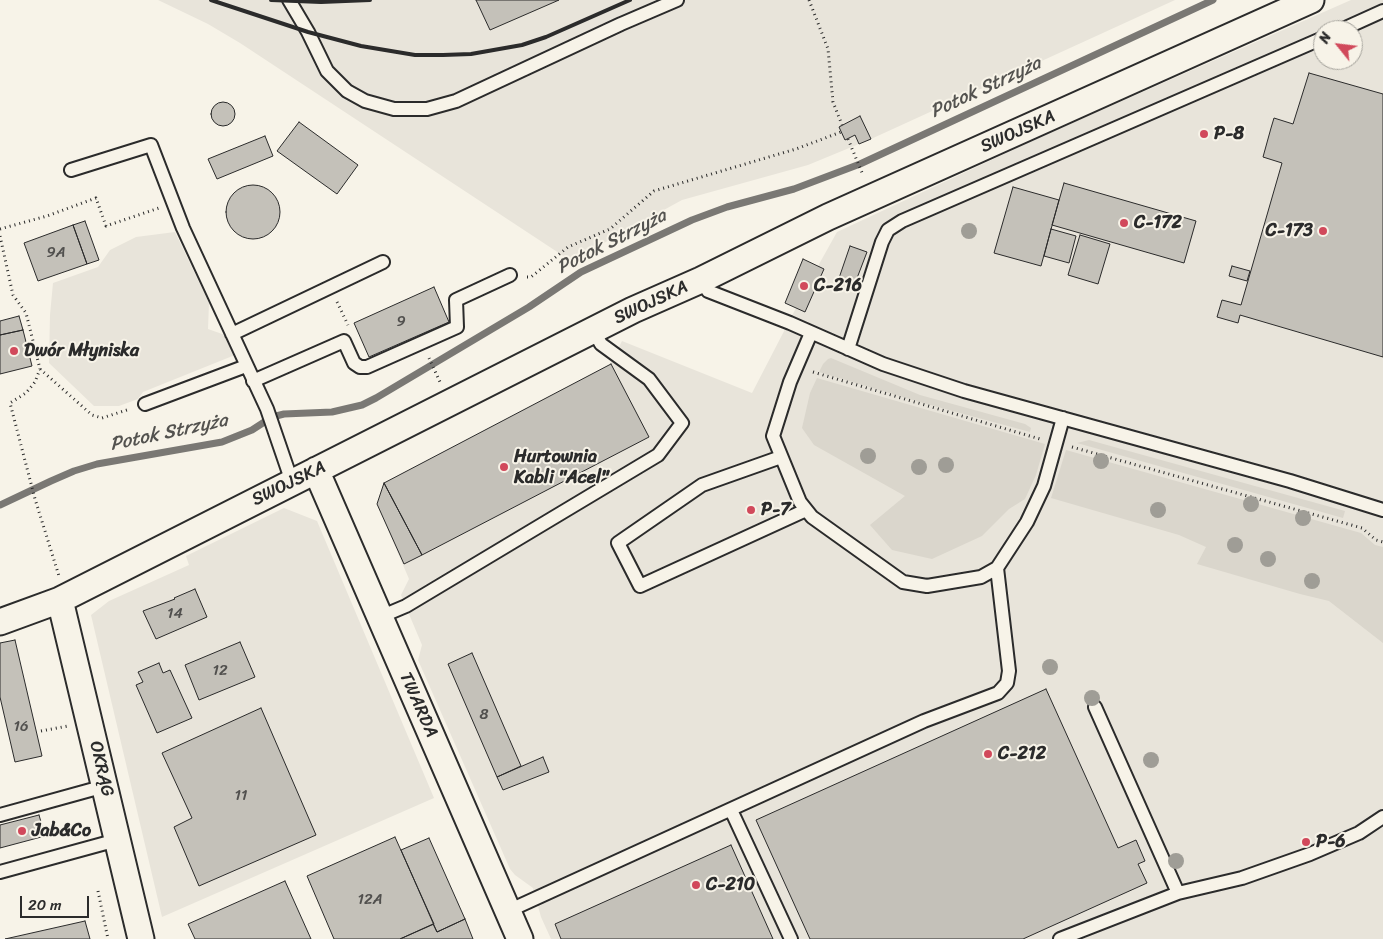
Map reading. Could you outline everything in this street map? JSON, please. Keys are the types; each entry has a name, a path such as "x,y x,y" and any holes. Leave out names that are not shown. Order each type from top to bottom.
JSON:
{"street":[{"name":"SWOJSKA","path":"0,622 60,591 292,482 633,310 701,280 828,217 1311,0"},
{"name":"TWARDA","path":"316,470 520,939"},
{"name":"OKRĄG","path":"60,591 141,939"}],"lane":[{"path":"289,0 308,32 327,71 347,91 366,101 394,110 427,109 456,101 677,0"},
{"path":"1363,20 1383,11"},
{"path":"848,349 882,242 888,230 902,220 1313,42"},
{"path":"71,170 151,145 183,228 267,410 292,482"},
{"path":"232,334 383,262"},
{"path":"253,381 344,341 354,363 366,368 424,348 457,327 456,300 510,275"},
{"path":"701,280 708,290 883,364 964,390 1290,481 1383,510"},
{"path":"380,617 406,606 658,455 682,423 649,379 601,344 593,330"},
{"path":"811,333 797,364 773,436 800,502 812,517 903,582 927,586 981,577 997,568 1027,522 1044,486 1063,418"},
{"path":"145,404 246,366"},
{"path":"781,457 702,485 618,543 640,586 806,510"},
{"path":"508,911 924,721 998,692 1007,683 1009,671 997,568"},
{"path":"1095,707 1178,893"},
{"path":"0,815 105,786"},
{"path":"730,810 791,939"},
{"path":"1060,939 1178,893 1242,878 1310,854 1359,833 1383,817"},
{"path":"0,872 117,840"}],"path":[{"path":"809,0 828,49 833,102 842,125"},
{"path":"510,275 531,277 568,247 610,228 654,191 796,149 841,132"},
{"path":"848,139 863,177"},
{"path":"0,230 47,216 96,198 106,226 173,203"},
{"path":"0,236 13,295 26,313 40,369 92,415 102,418 145,404"},
{"path":"330,287 351,332"},
{"path":"424,348 436,373"},
{"path":"797,364 818,374 1027,436 1362,528 1376,540 1383,542"},
{"path":"40,369 35,382 26,393 10,403 60,591"},
{"path":"98,891 108,939"}],"shaded area":[{"path":"158,0 1175,0 871,139 808,165 682,200 571,261 240,43 208,24"},
{"path":"1351,0 1383,0 1383,939 551,939 541,917 533,888 510,869 418,660 422,645 401,595 409,579 377,504 384,483 610,365 622,341 752,393 796,308 785,303 803,259 818,266 837,232 1045,135"},
{"path":"175,232 209,303 208,329 225,335 235,355 143,392 138,399 119,406 94,406 49,363 53,283 98,267 110,250 136,237"},
{"path":"831,358 920,395 1025,424 1031,428 1030,432 819,372 823,364"},
{"path":"817,378 1045,444 1036,475 1025,499 1009,509 982,536 932,559 892,550 870,525 905,496 814,445 802,428 810,393"},
{"path":"1089,440 1345,511 1343,518 1077,443"},
{"path":"1066,450 1361,533 1375,545 1383,547 1383,643 1329,601 1197,564 1206,547 1179,535 1051,498"},
{"path":"284,508 317,521 434,798 162,917 91,615 109,601 189,565 186,556"}],"building":[{"path":"476,0 559,0 490,30"},
{"name":"C-173","path":"1309,73 1383,94 1383,357 1240,315 1238,323 1217,317 1222,300 1241,305 1282,163 1263,157 1271,128 1274,118 1293,124"},
{"path":"223,102 232,105 235,114 232,123 223,126 214,123 211,114 214,105"},
{"path":"860,116 871,139 859,144 855,135 845,140 839,127"},
{"path":"299,122 358,165 337,194 277,151"},
{"path":"265,136 273,156 217,179 208,159"},
{"name":"C-172","path":"1064,183 1196,221 1184,263 1052,225"},
{"path":"253,185 263,187 272,193 278,202 280,212 278,222 272,231 263,237 253,239 243,237 234,231 228,222 226,212 228,202 234,193 243,187"},
{"path":"1013,187 1059,200 1041,266 994,253"},
{"path":"85,221 99,260 87,264 73,225"},
{"path":"73,225 87,264 38,281 24,243"},
{"path":"1051,229 1076,236 1069,263 1044,256"},
{"path":"1080,235 1110,244 1098,284 1068,275"},
{"path":"850,246 867,252 854,286 838,281"},
{"name":"C-216","path":"803,259 824,269 805,312 785,303"},
{"path":"1232,266 1250,271 1247,281 1229,276"},
{"path":"434,287 449,322 369,357 354,323"},
{"path":"19,316 23,330 0,335 0,321"},
{"name":"Dwór Młyniska","path":"23,330 32,366 0,374 0,335"},
{"path":"611,364 649,437 422,555 384,483"},
{"path":"384,483 422,555 404,564 377,504"},
{"path":"195,589 207,617 156,639 143,611"},
{"path":"15,640 42,756 15,762 0,697 0,643"},
{"path":"240,642 255,677 199,700 185,665"},
{"path":"472,653 521,766 497,777 448,664"},
{"path":"159,663 163,673 170,670 192,718 157,733 136,685 143,682 138,672"},
{"name":"C-212","path":"1046,689 1118,848 1136,840 1145,861 1138,864 1147,883 1023,939 810,939 756,820"},
{"path":"261,708 316,835 199,886 174,827 192,818 162,753"},
{"path":"543,757 549,772 503,790 497,777"},
{"name":"Jab&Co","path":"39,815 45,836 0,848 0,825"},
{"path":"395,837 434,924 400,939 334,939 307,876"},
{"path":"429,838 465,919 437,932 401,850"},
{"name":"C-210","path":"731,845 773,939 561,939 555,924"},
{"path":"285,881 311,939 195,939 188,924"},
{"path":"465,919 473,939 400,939 433,924 437,932"},
{"path":"85,921 90,939 5,939"}],"waterway":[{"name":"Potok Strzyża","path":"0,505 74,471 97,464 222,442 252,430 272,417 284,414 332,412 362,405 529,307 581,272 692,220 727,207 794,189 860,164 1213,0"}],"railway":[{"path":"211,0 308,32 361,46 415,55 471,54 522,45 546,37 630,0"},
{"path":"271,0 321,2 370,0"}],"place":[{"name":"P-8","path":"1204,134"},
{"name":"C-172","path":"1124,223"},
{"name":"C-173","path":"1323,231"},
{"name":"C-216","path":"804,286"},
{"name":"Dwór Młyniska","path":"14,351"},
{"name":"Hurtownia Kabli \"Acel\"","path":"504,467"},
{"name":"P-7","path":"751,510"},
{"name":"C-212","path":"988,754"},
{"name":"Jab&Co","path":"22,831"},
{"name":"P-6","path":"1306,842"},
{"name":"C-210","path":"696,885"}]}
